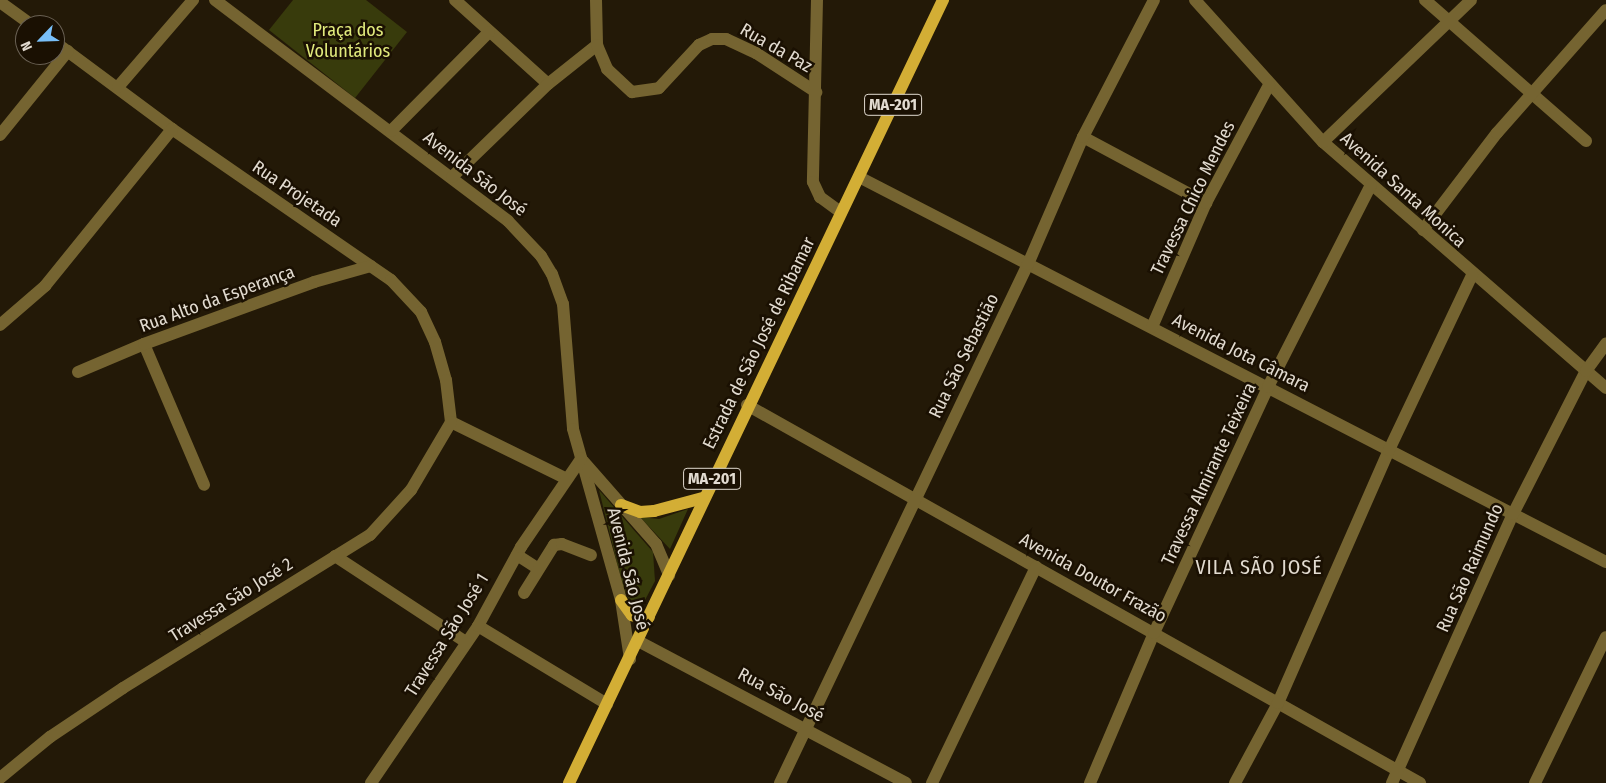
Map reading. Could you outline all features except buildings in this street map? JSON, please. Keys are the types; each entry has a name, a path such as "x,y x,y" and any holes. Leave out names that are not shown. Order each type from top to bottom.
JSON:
{"main road":[{"name":"Estrada de São José de Ribamar","path":"570,783 669,576 747,405 943,0"},
{"path":"621,505 640,512 654,511 703,498"},
{"path":"621,600 632,615 649,616"}],"street":[{"path":"118,87 193,0"},
{"name":"Avenida São José","path":"215,0 452,177 527,239 552,274 566,322 571,416 581,459 621,600 630,659"},
{"path":"455,0 548,84"},
{"name":"Rua da Paz","path":"596,0 597,45 607,69 632,92 659,88 699,45 712,39 726,39 756,53 816,92"},
{"path":"817,0 813,182 820,197 841,212"},
{"name":"Rua São Sebastião","path":"780,783 1028,264 1083,137 1154,0"},
{"name":"Avenida Santa Monica","path":"1195,0 1269,85 1323,142 1472,275 1606,388"},
{"path":"1425,0 1586,141"},
{"path":"1323,142 1471,0"},
{"path":"0,2 18,15"},
{"path":"1423,230 1497,134 1606,10"},
{"path":"391,131 489,32"},
{"path":"452,177 548,84 597,45"},
{"name":"Rua Projetada","path":"65,49 172,129 391,280 421,312 435,342 446,380 451,422"},
{"path":"0,135 68,51"},
{"name":"Travessa Chico Mendes","path":"1152,327 1206,203 1269,85"},
{"path":"0,325 45,286 172,129"},
{"path":"1083,137 1206,203"},
{"name":"Avenida Jota Câmara","path":"859,177 1606,562"},
{"name":"Travessa Almirante Teixeira","path":"1090,783 1154,633 1268,387 1371,185"},
{"name":"Rua Alto da Esperança","path":"78,372 144,344 314,282 371,266"},
{"path":"1235,783 1278,703 1389,450 1472,275"},
{"name":"Rua São Raimundo","path":"1392,783 1513,514 1586,370 1606,343"},
{"path":"144,344 204,485"},
{"name":"Avenida Doutor Frazão","path":"747,405 1420,783"},
{"path":"451,422 567,479"},
{"name":"Travessa São José 2","path":"0,778 50,737 107,699 370,535 389,517 411,490 451,422"},
{"name":"Avenida São José","path":"581,459 661,550 669,576"},
{"name":"Travessa São José 1","path":"371,783 478,626 517,555 581,459"},
{"path":"524,593 537,568 558,543 591,555"},
{"path":"517,555 537,568"},
{"path":"335,556 466,642"},
{"path":"932,783 1036,566"},
{"path":"478,626 607,704"},
{"path":"1535,783 1606,637"},
{"name":"Rua São José","path":"638,640 906,783"}],"green space":[{"name":"Praça dos Voluntários","path":"293,0 366,0 407,32 355,98 269,30"},
{"path":"599,490 653,552 655,581 643,604 630,601 624,591"},
{"path":"688,509 670,549 640,517 659,519"}],"district":[{"name":"VILA SÃO JOSÉ","path":"1259,567"}]}
